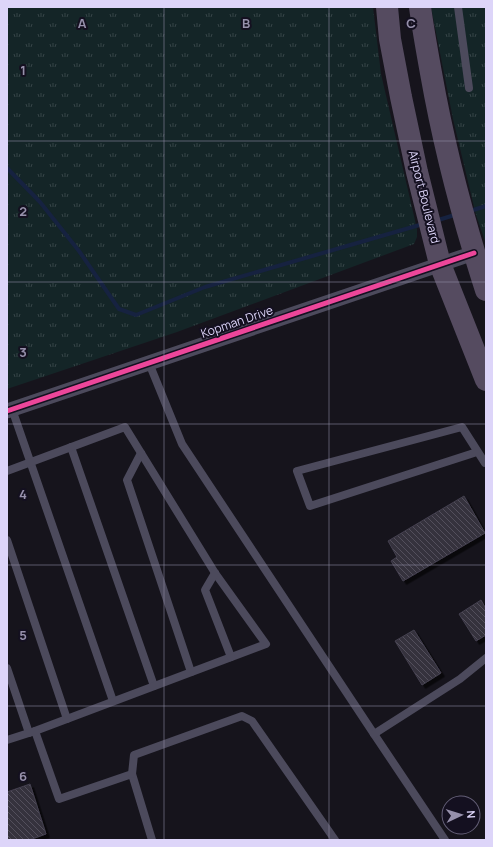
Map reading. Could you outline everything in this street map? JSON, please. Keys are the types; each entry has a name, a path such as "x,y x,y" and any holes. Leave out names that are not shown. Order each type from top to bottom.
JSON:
{"main road":[{"name":"Airport Boulevard","path":"387,7 390,39 401,97 417,172 440,264 486,380"},
{"path":"420,7 422,28 436,105 455,186 486,290"}],"street":[{"name":"Kopman Drive","path":"10,410 474,253"}],"lane":[{"path":"458,7 469,88"},
{"path":"149,363 182,444 445,840"},
{"path":"10,410 31,462 113,701"},
{"path":"7,471 125,427 215,573 266,644 7,740"},
{"path":"477,452 310,506 297,471 462,427 486,464"},
{"path":"71,447 154,686"},
{"path":"141,453 127,480 192,672"},
{"path":"7,540 67,719"},
{"path":"215,573 205,590 231,657"},
{"path":"374,734 460,679 486,658"},
{"path":"7,668 59,799 132,774"},
{"path":"152,840 132,774 134,754 242,716 252,721 335,840"}],"green space":[{"path":"7,7 373,7 381,74 417,229 417,237 414,244 177,332 7,389"},
{"path":"431,7 486,7 486,244 476,215 453,119"}],"building":[{"path":"464,496 485,533 403,581 391,561 397,557 388,541"},
{"path":"481,600 486,609 486,635 476,641 459,614"},
{"path":"414,630 441,673 422,685 395,641"},
{"path":"30,784 46,834 29,840 7,840 7,792"}],"waterway":[{"path":"7,168 40,202 79,251 119,309 136,315 205,287 423,224"},
{"path":"470,211 486,206"},
{"path":"435,221 458,214"}],"cycle path":[{"path":"7,411 474,253"}]}
